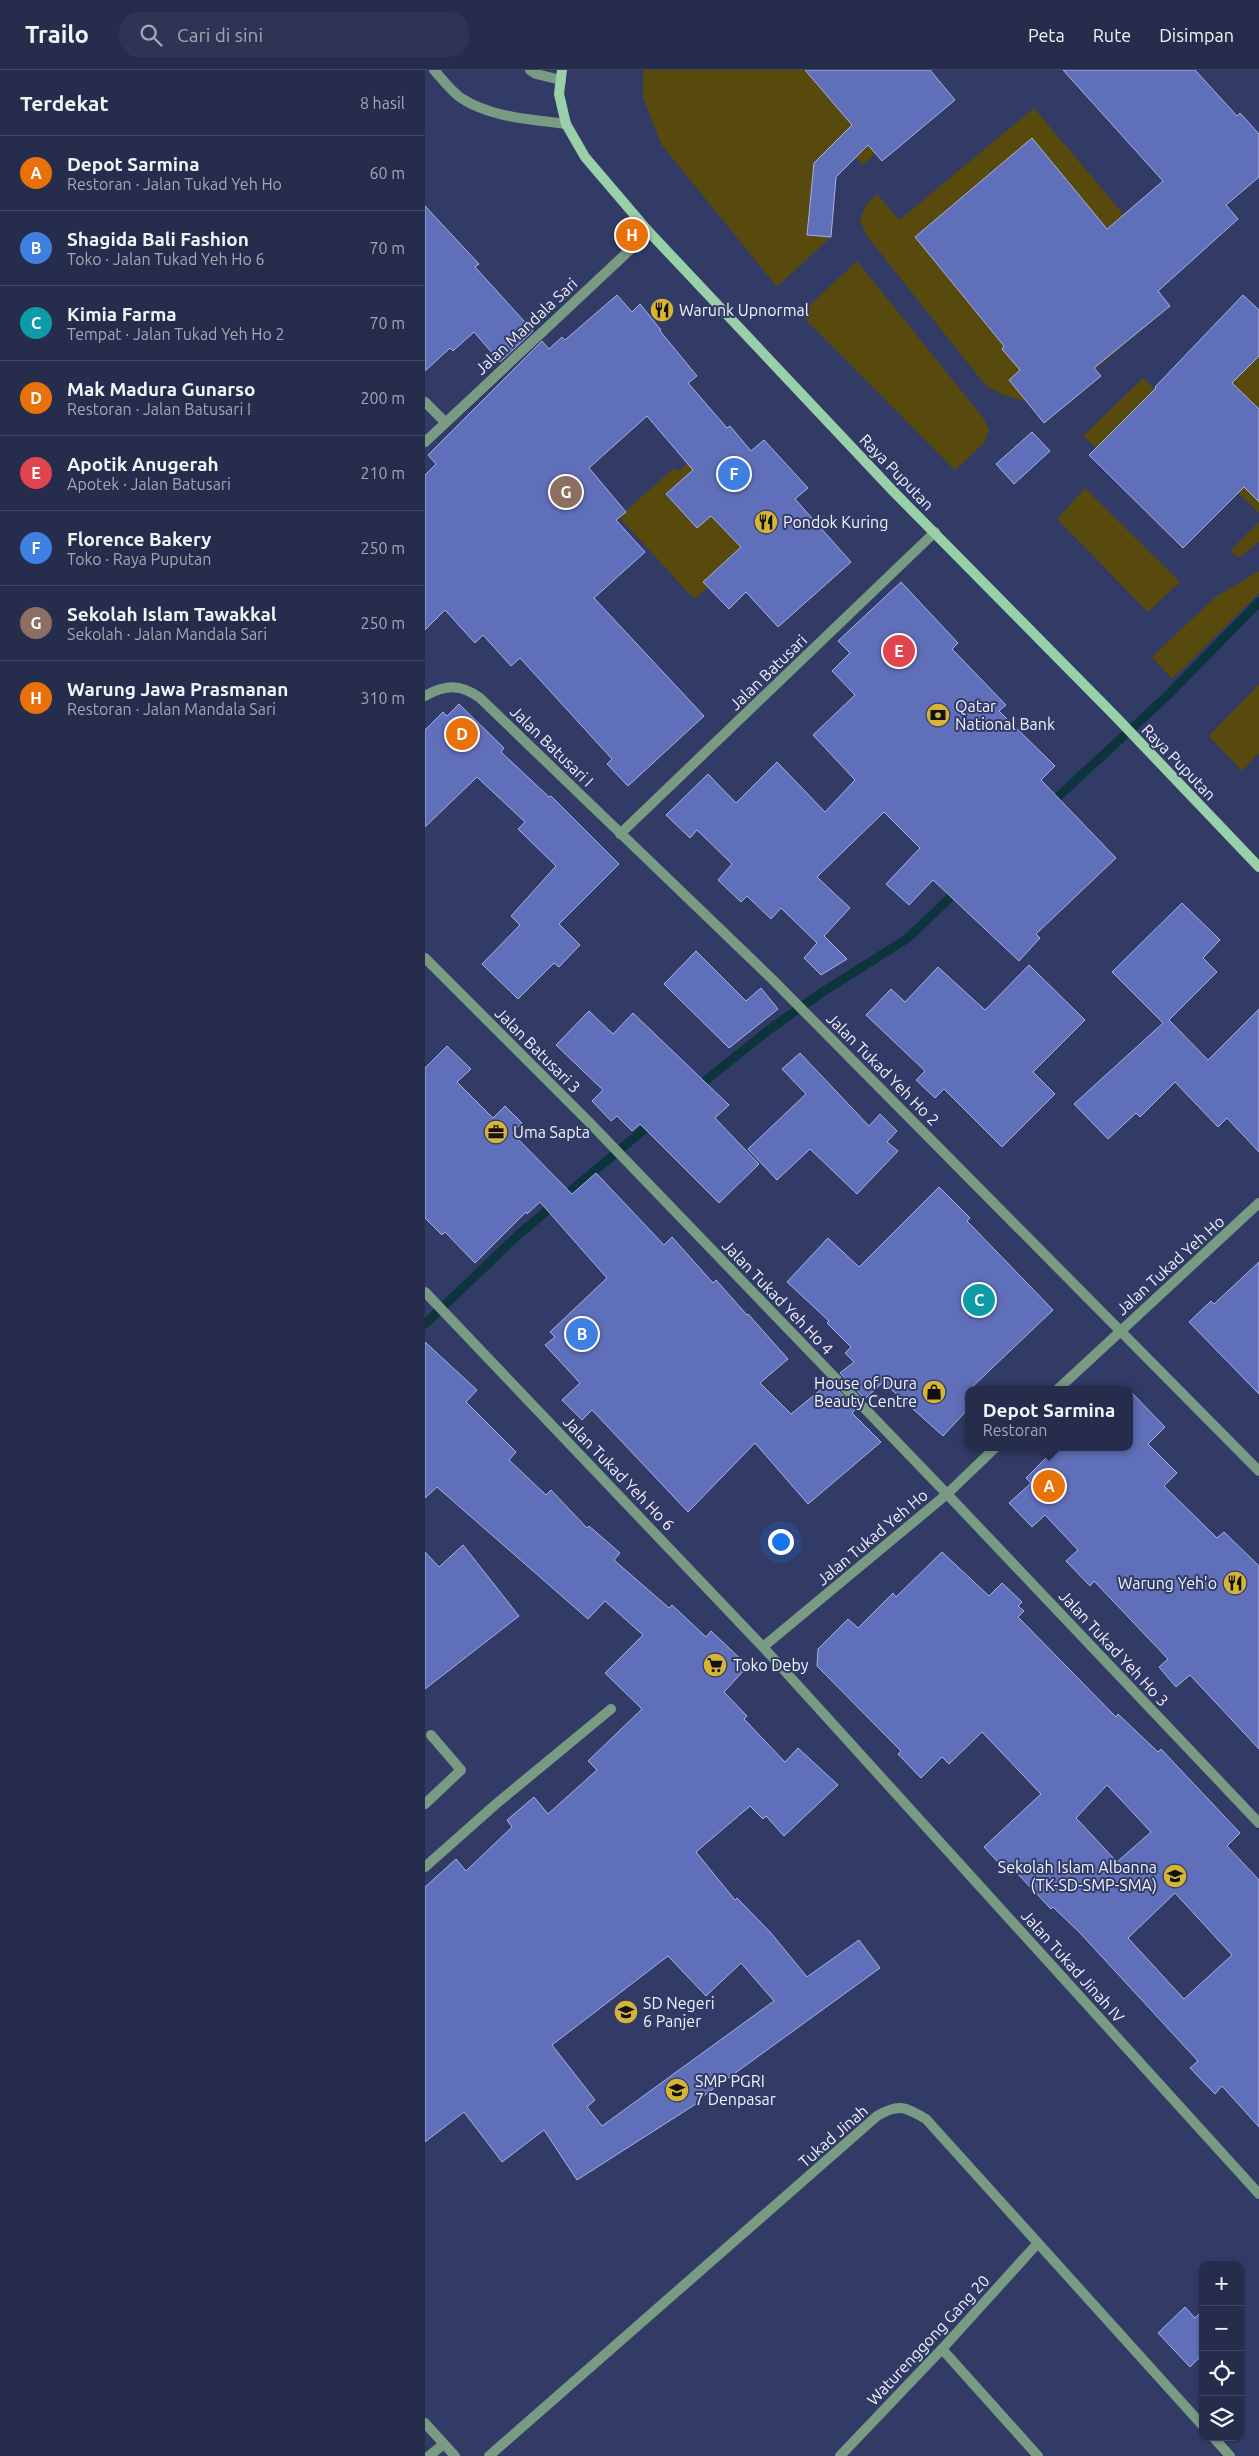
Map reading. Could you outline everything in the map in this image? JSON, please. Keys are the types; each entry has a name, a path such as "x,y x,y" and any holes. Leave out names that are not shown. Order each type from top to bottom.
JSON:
{"main road":[{"name":"Raya Puputan","path":"562,75 559,94 566,124 585,157 649,232 893,491 1116,717 1259,867"}],"street":[{"path":"434,70 459,97 480,109 505,115 566,124"},
{"path":"530,70 536,74 562,75"},
{"name":"Jalan Mandala Sari","path":"425,442 649,232"},
{"path":"425,402 445,422"},
{"name":"Jalan Batusari","path":"620,834 935,532"},
{"name":"Jalan Batusari I","path":"425,696 442,688 458,686 480,698 620,834"},
{"name":"Jalan Tukad Yeh Ho 2","path":"620,834 818,1024 1259,1471"},
{"name":"Jalan Batusari 3","path":"425,958 629,1164"},
{"name":"Jalan Tukad Yeh Ho 4","path":"629,1164 947,1494"},
{"name":"Jalan Tukad Yeh Ho","path":"1061,1386 1259,1203"},
{"name":"Jalan Tukad Yeh Ho 6","path":"425,1292 763,1647"},
{"name":"Jalan Tukad Yeh Ho","path":"763,1647 947,1494 992,1451"},
{"name":"Jalan Tukad Yeh Ho 3","path":"947,1494 1259,1823"},
{"name":"Jalan Tukad Jinah IV","path":"763,1647 1259,2194"},
{"path":"425,1867 611,1709"},
{"path":"425,1804 461,1770 431,1735"},
{"name":"Tukad Jinah","path":"489,2456 877,2116 893,2107 907,2108 926,2119 1199,2422"},
{"name":"Waturenggong Gang 20","path":"839,2456 943,2349 1037,2244"},
{"path":"943,2349 1038,2456"},
{"path":"425,2423 455,2456"},
{"path":"1217,2441 1230,2456"},
{"path":"429,2456 444,2444"}],"shaded area":[{"path":"643,70 805,70 876,153 863,165 838,139 814,163 807,234 831,237 777,287 661,144 643,97"},
{"path":"1034,108 1124,215 1106,228 1170,306 1095,369 1040,406 1003,395 986,386 867,236 860,220 866,205 877,194 899,220"},
{"path":"857,261 984,419 989,430 985,442 955,470 800,314"},
{"path":"1259,356 1259,513 1237,492 1096,448 1083,436 1143,378 1192,424"},
{"path":"689,462 694,469 666,495 697,528 711,516 741,547 704,582 708,587 694,599 619,517 674,468 679,471"},
{"path":"1085,488 1180,582 1148,612 1057,519"},
{"path":"1259,522 1259,542 1238,558 1231,550"},
{"path":"1259,571 1259,593 1172,679 1152,657 1215,597"},
{"path":"1259,684 1259,753 1242,771 1209,736"}],"building":[{"path":"805,70 930,70 955,100 882,161 868,145 836,177 831,237 807,235 814,163 852,125"},
{"path":"1063,70 1195,70 1237,116 1240,113 1259,134 1259,177 1226,205 1238,219 1158,291 1170,306 1094,368 1101,376 1044,423 1009,380 1020,370 1002,349 1004,346 915,237 1032,138 1107,229 1163,181"},
{"path":"425,206 479,264 475,267 533,331 500,362 474,332 453,351 450,348 425,371"},
{"path":"617,295 632,312 640,304 697,376 688,383 727,428 730,426 751,451 764,440 808,488 795,499 851,562 778,627 746,592 729,609 703,582 741,547 711,516 697,528 666,494 693,470 647,416 589,468 626,512 616,520 645,552 594,598 704,716 628,786 607,764 612,759 520,658 511,666 483,635 475,643 445,610 425,630 425,475 436,464 428,455 542,341 549,349 562,337 565,340"},
{"path":"1243,295 1259,310 1259,356 1232,383 1259,409 1259,502 1244,487 1183,548 1089,455 1156,388"},
{"path":"1032,432 1050,451 1014,484 996,464"},
{"path":"901,582 958,643 952,649 1006,705 999,711 1055,766 1041,780 1116,858 1036,934 1040,938 1019,961 933,880 909,905 886,884 920,848 884,812 817,877 850,908 824,936 847,959 821,975 804,958 817,943 781,908 771,919 747,896 741,902 718,880 732,864 697,830 690,838 666,815 708,774 736,803 777,762 825,812 855,780 813,735 855,695 832,671 850,653 838,641"},
{"path":"459,704 504,748 501,752 549,797 551,796 619,864 559,924 580,945 559,967 554,963 518,999 482,964 520,925 511,916 556,866 518,829 525,822 477,777 425,827 425,730 443,712 447,716"},
{"path":"1182,903 1220,940 1203,958 1217,972 1169,1020 1208,1060 1259,1009 1259,1152 1227,1118 1218,1127 1175,1082 1140,1117 1136,1113 1108,1139 1074,1104 1163,1023 1112,972"},
{"path":"696,951 746,1001 761,988 778,1009 729,1048 664,984"},
{"path":"1029,965 1085,1020 1033,1072 1055,1094 1002,1147 944,1089 935,1098 916,1080 925,1071 866,1015 891,989 905,1002 938,967 985,1010"},
{"path":"589,1011 613,1034 633,1013 729,1105 715,1118 759,1164 719,1203 640,1124 632,1131 617,1116 611,1121 592,1101 603,1090 556,1045"},
{"path":"447,1046 471,1069 457,1082 493,1118 505,1106 522,1123 512,1133 572,1194 596,1173 664,1245 672,1237 713,1283 716,1280 748,1314 788,1359 760,1383 791,1414 830,1382 856,1409 852,1413 881,1442 808,1504 755,1443 688,1512 592,1410 582,1420 562,1400 580,1383 545,1345 555,1337 550,1332 607,1278 540,1202 527,1214 526,1212 475,1263 445,1232 442,1235 425,1218 425,1068"},
{"path":"800,1053 869,1126 880,1114 897,1131 887,1142 898,1151 857,1194 810,1149 777,1180 748,1149 806,1094 782,1069"},
{"path":"939,1187 970,1218 967,1221 1053,1310 973,1386 965,1386 965,1412 943,1436 883,1382 865,1399 840,1373 854,1362 845,1353 851,1347 827,1323 829,1321 787,1282 828,1238 859,1267"},
{"path":"1259,1262 1259,1394 1189,1322 1211,1301 1214,1304"},
{"path":"425,1342 477,1390 466,1402 516,1452 509,1460 546,1495 551,1490 587,1528 589,1526 620,1553 614,1560 669,1608 672,1605 706,1637 711,1631 748,1666 724,1692 747,1716 744,1719 785,1762 798,1748 838,1785 784,1836 766,1816 763,1819 750,1806 696,1852 735,1900 737,1898 771,1933 807,1977 859,1940 880,1968 698,2100 699,2102 577,2180 544,2130 502,2162 464,2112 425,2142 425,1887 456,1859 466,1871 512,1827 507,1820 534,1797 548,1814 597,1770 588,1761 642,1709 605,1673 643,1635 605,1601 588,1619 437,1487 425,1498","holes":["668,1956 706,1996 741,1963 774,2001 602,2126 587,2107 595,2100 552,2045"]},
{"path":"1133,1394 1165,1427 1148,1444 1177,1473 1164,1486 1217,1538 1224,1532 1259,1566 1259,1749 1190,1675 1176,1687 1159,1667 1168,1659 1094,1581 1090,1586 1066,1561 1078,1550 1045,1515 1032,1527 1009,1503 1031,1483 1026,1478 1053,1451 1133,1451"},
{"path":"463,1545 519,1616 425,1689 425,1552 439,1567"},
{"path":"942,1552 989,1596 1002,1583 1022,1602 1018,1606 1024,1611 1018,1617 1116,1717 1118,1714 1158,1752 1161,1749 1240,1833 1227,1846 1259,1880 1259,2127 1222,2086 1215,2094 1190,2068 1198,2061 1080,1933 1053,1907 1051,1909 1015,1871 1010,1875 984,1847 1041,1794 982,1732 949,1764 942,1757 921,1778 898,1754 901,1751 817,1666 818,1649 848,1619 858,1628 893,1593 896,1597","holes":["1107,1785 1151,1832 1117,1862 1076,1818","1175,1893 1232,1955 1184,1999 1128,1938"]},
{"path":"1185,2307 1195,2318 1199,2314 1199,2358 1190,2367 1158,2333"}],"waterway":[{"path":"1049,805 1168,695 1259,602"},
{"path":"695,1089 770,1029 821,993 908,938 959,889"},
{"path":"425,1324 518,1235 653,1122"}],"place":[{"name":"Warung Jawa Prasmanan","path":"632,235"},
{"name":"Warunk Upnormal","path":"662,310"},
{"name":"Florence Bakery","path":"734,474"},
{"name":"Sekolah Islam Tawakkal","path":"566,492"},
{"name":"Pondok Kuring","path":"766,522"},
{"name":"Apotik Anugerah","path":"899,651"},
{"name":"Qatar National Bank","path":"938,715"},
{"name":"Mak Madura Gunarso","path":"462,734"},
{"name":"Uma Sapta","path":"496,1132"},
{"name":"Kimia Farma","path":"979,1300"},
{"name":"Shagida Bali Fashion","path":"582,1334"},
{"name":"House of Dura Beauty Centre","path":"934,1392"},
{"name":"Depot Sarmina","path":"1049,1486"},
{"name":"Warung Yeh'o","path":"1235,1583"},
{"name":"Toko Deby","path":"715,1665"},
{"name":"Sekolah Islam Albanna (TK-SD-SMP-SMA)","path":"1175,1876"},
{"name":"SD Negeri 6 Panjer","path":"626,2012"},
{"name":"SMP PGRI 7 Denpasar","path":"677,2090"}]}
